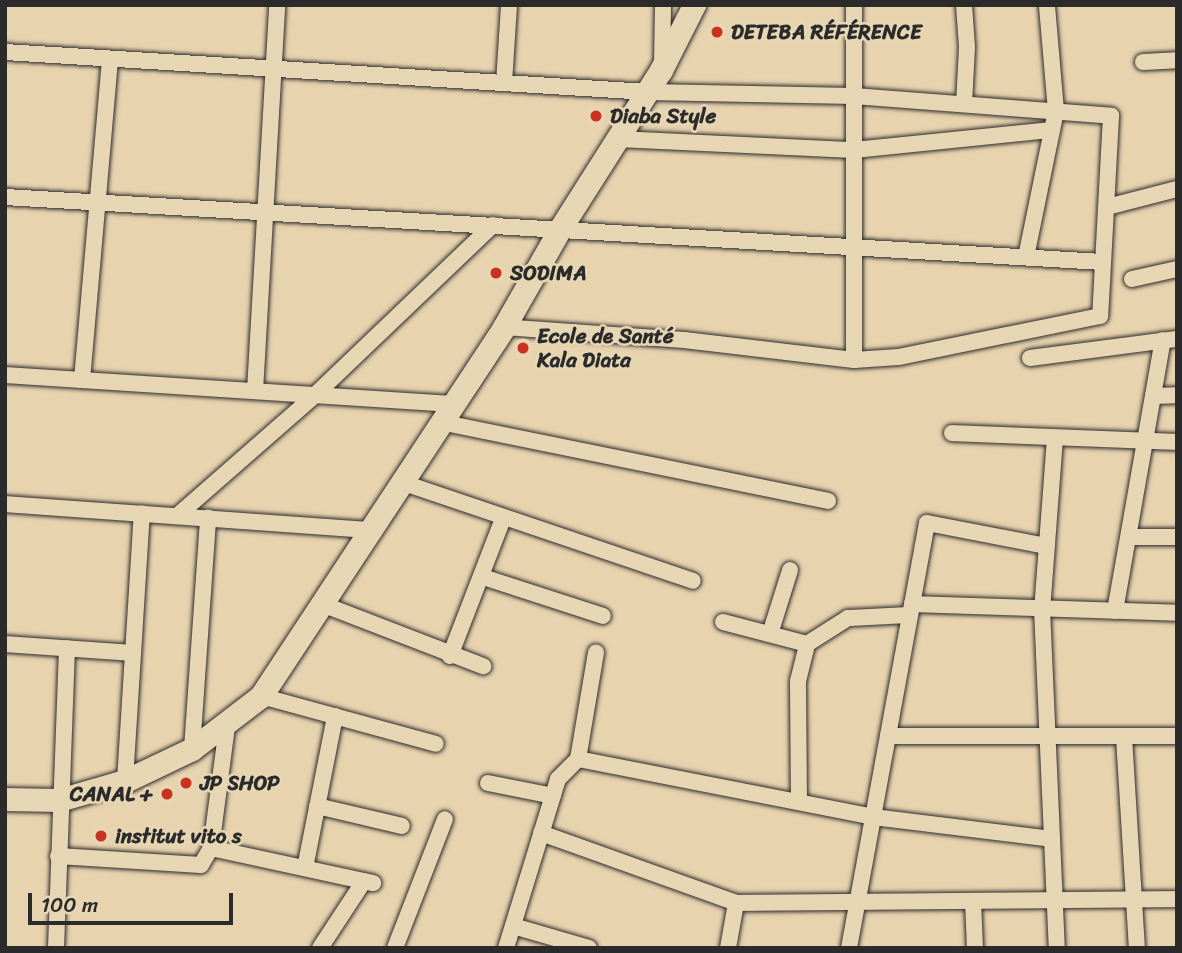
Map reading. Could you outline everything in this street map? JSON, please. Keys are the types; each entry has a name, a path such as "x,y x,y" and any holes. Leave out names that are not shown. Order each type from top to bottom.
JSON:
{"main road":[{"path":"5,799 59,800 125,781 192,749 227,726 261,696 504,327 560,229 662,70 694,5"}],"street":[{"path":"255,391 277,5"},
{"path":"504,83 509,5"},
{"path":"662,70 663,5"},
{"path":"854,5 854,360"},
{"path":"964,5 967,47 964,104"},
{"path":"1026,257 1056,111 1047,5"},
{"path":"5,52 648,93 854,96 1111,116 1100,316 898,357 854,360 684,340 504,327"},
{"path":"82,380 110,59"},
{"path":"1143,62 1177,60"},
{"path":"618,139 854,150 1052,130"},
{"path":"1107,208 1177,189"},
{"path":"5,197 1103,262"},
{"path":"177,516 315,395 493,225"},
{"path":"1132,279 1177,269"},
{"path":"1030,358 1170,340 1153,396 1115,611"},
{"path":"5,376 315,395 446,413 828,501"},
{"path":"1153,396 1177,394"},
{"path":"952,433 1177,442"},
{"path":"1055,438 1042,609 1057,948"},
{"path":"401,482 503,519 693,581"},
{"path":"5,504 371,530"},
{"path":"125,781 142,514"},
{"path":"192,749 208,518"},
{"path":"450,656 483,577 503,519"},
{"path":"849,948 927,523 1047,546"},
{"path":"1129,537 1177,537"},
{"path":"771,634 790,570"},
{"path":"483,577 603,616"},
{"path":"322,604 450,656 483,666"},
{"path":"799,802 798,681 807,644 848,618 911,610 1042,609 1177,613"},
{"path":"723,622 807,644"},
{"path":"5,644 133,653"},
{"path":"56,948 59,800 67,648"},
{"path":"506,948 558,779 578,759 596,653"},
{"path":"261,696 436,744"},
{"path":"305,868 335,716"},
{"path":"58,856 201,865 211,848 227,726"},
{"path":"888,736 1177,736"},
{"path":"1124,737 1137,948"},
{"path":"578,759 873,817 1052,839"},
{"path":"488,783 553,796"},
{"path":"317,806 402,826"},
{"path":"395,948 445,819"},
{"path":"541,833 736,903 1177,899"},
{"path":"211,848 369,882 320,948"},
{"path":"973,901 975,948"},
{"path":"728,948 736,903"},
{"path":"513,926 589,948"}],"place":[{"name":"DETEBA RÉFÉRENCE","path":"717,32"},
{"name":"Diaba Style","path":"596,116"},
{"name":"SODIMA","path":"496,273"},
{"name":"Ecole de Santé Kala Diata","path":"523,348"},
{"name":"JP SHOP","path":"186,783"},
{"name":"CANAL +","path":"167,794"},
{"name":"institut vito s","path":"101,836"}]}
